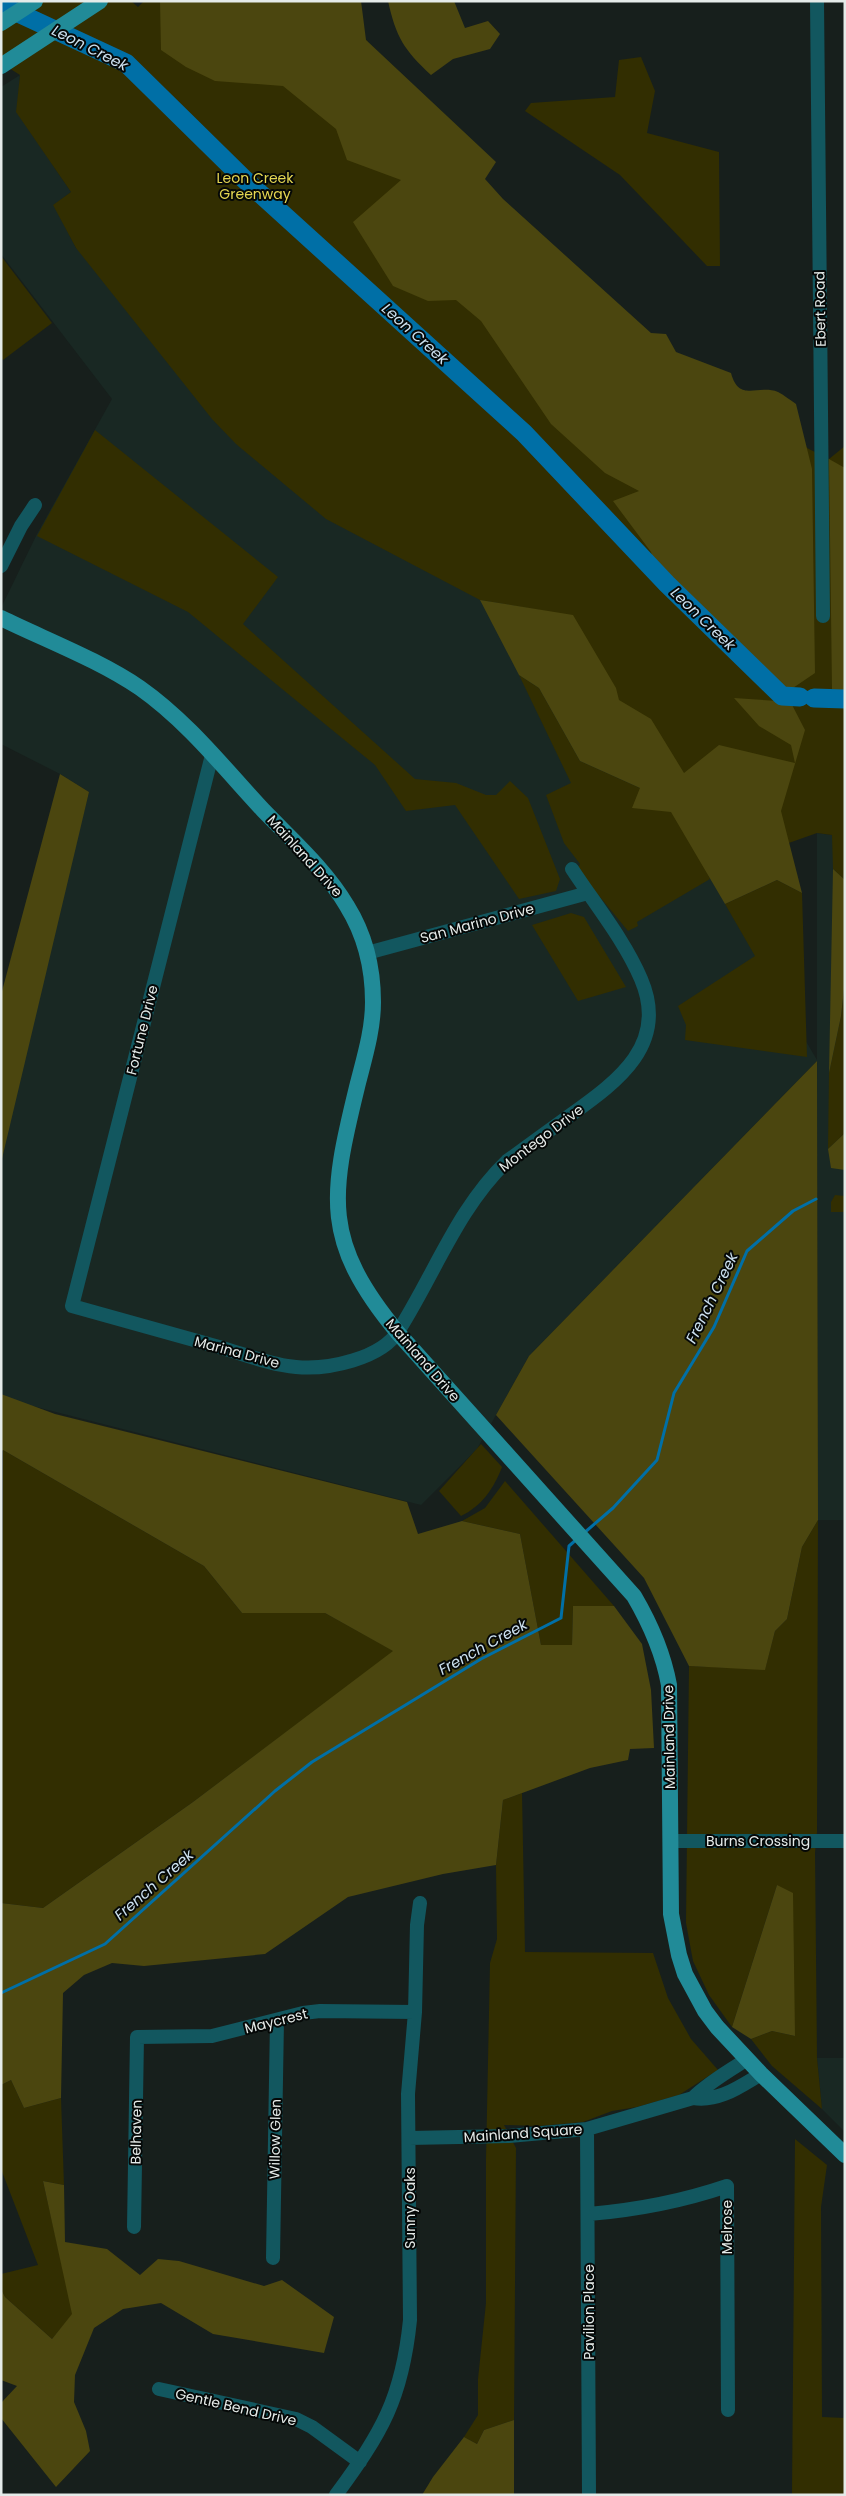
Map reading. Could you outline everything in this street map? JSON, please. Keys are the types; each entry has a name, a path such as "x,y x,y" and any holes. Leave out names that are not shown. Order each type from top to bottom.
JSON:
{"main road":[{"path":"1,23 35,1"},
{"path":"3,65 100,1"},
{"name":"Mainland Drive","path":"1,618 138,687 176,718 336,889 357,924 367,953 372,982 372,1020 338,1172 338,1212 344,1241 353,1269 372,1302 398,1333 634,1596 645,1615 654,1632 666,1670 670,1710 671,1914 678,1955 685,1974 705,2011 747,2059 845,2155"}],"street":[{"name":"Ebert Road","path":"816,1 823,616"},
{"path":"1,566 21,526 35,505"},
{"name":"Fortune Drive","path":"72,1306 212,755"},
{"path":"572,869 588,893"},
{"name":"San Marino Drive","path":"367,953 588,893"},
{"name":"Montego Drive","path":"398,1333 464,1215 492,1175 507,1161 616,1081 641,1049 647,1030 647,1000 642,979 588,893"},
{"name":"Marina Drive","path":"72,1306 295,1367 335,1366 352,1361 378,1349 398,1333"},
{"name":"Burns Crossing","path":"671,1841 845,1841"},
{"name":"Sunny Oaks","path":"336,2495 385,2423 400,2383 407,2353 410,2320 408,2077 415,2012 417,1925 420,1903"},
{"name":"Maycrest","path":"138,2037 212,2036 303,2013 320,2011 415,2012"},
{"name":"Willow Glen","path":"272,2258 277,2020"},
{"name":"Belhaven","path":"134,2227 138,2037"},
{"name":"Mainland Square","path":"693,2098 708,2083 725,2075 747,2059"},
{"name":"Mainland Square","path":"409,2138 509,2136 587,2129 693,2098 705,2100 732,2092 761,2074"},
{"name":"Pavilion Place","path":"587,2129 589,2214 589,2495"},
{"name":"Melrose","path":"589,2214 623,2211 682,2199 727,2186 728,2410"},
{"name":"Gentle Bend Drive","path":"159,2389 296,2418 312,2427 360,2462"}],"shaded area":[{"path":"160,1 361,1 366,40 496,162 485,179 503,199 651,333 666,334 676,352 731,373 734,382 744,390 771,390 778,392 796,404 812,469 815,673 790,690 789,699 805,730 781,811 802,893 777,880 725,904 671,812 632,808 640,788 580,761 539,688 519,675 480,600 573,615 616,688 619,700 651,719 684,773 719,745 795,763 791,745 759,726 734,698 778,701 783,692 656,569 651,552 613,501 639,491 605,473 551,424 481,321 456,300 428,301 393,286 353,222 401,180 347,160 336,129 283,86 215,81 186,67 161,50"},
{"path":"388,1 454,1 465,28 488,21 500,34 490,49 453,59 431,75 414,58 402,42 394,24"},
{"path":"20,75 17,112 71,192 54,205 76,248 532,601 625,733 817,1060 817,833 845,837 845,1520 818,1520 817,1061 529,1356 477,1449 421,1505 1,1398 1,1135 89,792 60,774 1,744 1,608 37,534 112,399 1,254 1,87"},
{"path":"829,459 845,468 845,706 832,689"},
{"path":"60,774 89,792 1,1163 1,995"},
{"path":"833,869 845,880 845,980 841,1016 829,1073"},
{"path":"817,1061 818,1520 802,1547 787,1619 775,1631 765,1670 689,1666 644,1578 496,1415 529,1356"},
{"path":"845,1133 845,1170 831,1168 828,1149"},
{"path":"1,1394 55,1414 407,1502 418,1534 462,1521 520,1534 541,1645 572,1645 573,1606 614,1606 642,1644 651,1690 654,1748 630,1749 628,1760 590,1768 503,1800 496,1865 443,1874 348,1897 265,1954 144,1966 112,1963 84,1975 63,1993 61,2098 24,2108 11,2080 1,2085 1,1903 43,1908 193,1802 393,1651 325,1613 242,1613 204,1566 3,1450 1,1452"},
{"path":"777,1885 793,1893 795,2036 772,2031 751,2039 732,2027"},
{"path":"817,2058 845,2058 845,2132 822,2109"},
{"path":"43,2181 64,2185 65,2242 107,2249 140,2275 158,2259 179,2261 264,2286 282,2280 334,2317 324,2353 213,2334 161,2303 123,2309 94,2328 75,2375 74,2402 86,2431 90,2451 56,2487 1,2418 1,2403 17,2386 1,2380 1,2289 5,2297 52,2339 72,2314"},
{"path":"514,2420 514,2495 422,2495 433,2477 464,2437 477,2444 484,2430"}],"green space":[{"name":"Leon Creek Greenway","path":"1,1 131,1 138,7 144,1 350,1 358,30 494,197 670,358 809,449 829,459 845,446 845,880 833,869 832,835 817,833 707,872 710,879 637,922 638,926 628,931 577,869 580,864 564,843 546,795 571,783 519,675 539,688 580,761 640,788 671,812 539,610 480,600 326,519 236,444 212,419 76,248 53,205 71,192 16,112 20,75 1,63"},
{"path":"641,57 655,91 647,133 719,152 720,266 707,266 620,175 525,111 531,103 615,97 619,60"},
{"path":"1,256 52,323 3,360 1,357"},
{"path":"95,430 278,577 243,624 415,779 456,783 486,795 496,795 510,781 528,798 560,879 556,891 519,899 455,805 406,811 375,765 188,612 37,536"},
{"path":"777,880 802,893 807,1057 685,1040 686,1025 678,1006 755,956 725,904"},
{"path":"571,913 584,917 626,987 578,1001 532,925"},
{"path":"845,980 845,1133 828,1149 829,1073 841,1016"},
{"path":"835,1195 845,1196 845,1212 831,1212 831,1202"},
{"path":"481,1444 502,1467 495,1482 481,1502 461,1516 439,1491"},
{"path":"3,1450 204,1566 242,1613 325,1613 394,1651 193,1802 43,1908 1,1903"},
{"path":"505,1481 614,1606 573,1606 572,1645 541,1645 520,1534 462,1521 485,1508"},
{"path":"818,1520 817,1832 815,1853 817,2058 822,2109 772,2066 751,2039 772,2031 795,2036 777,1885 732,2027 709,1995 693,1961 686,1923 689,1666 765,1669 775,1631 787,1619 802,1547"},
{"path":"522,1793 525,1952 653,1953 668,1998 691,2039 718,2070 679,2095 637,2107 612,2111 583,2122 539,2126 504,2125 516,2148 514,2420 484,2430 477,2444 464,2437 478,2415 478,2379 486,2303 486,2160 490,1963 497,1939 496,1865 503,1800"},
{"path":"11,2080 24,2108 61,2098 64,2185 43,2181 73,2314 52,2339 5,2297 1,2289 1,2274 38,2265 1,2169 1,2085"},
{"path":"795,2139 827,2165 821,2207 822,2417 845,2418 845,2495 792,2495"}],"waterway":[{"name":"Leon Creek","path":"1,5 126,63 243,178 524,433 667,584 782,696 800,697"},
{"name":"Leon Creek","path":"814,698 845,699"},
{"name":"French Creek","path":"584,1533 613,1508 657,1460 674,1393 714,1327 747,1251 793,1211 816,1199"},
{"name":"French Creek","path":"1,1993 105,1944 275,1791 312,1762 481,1659 561,1618 569,1546 577,1539"}]}
